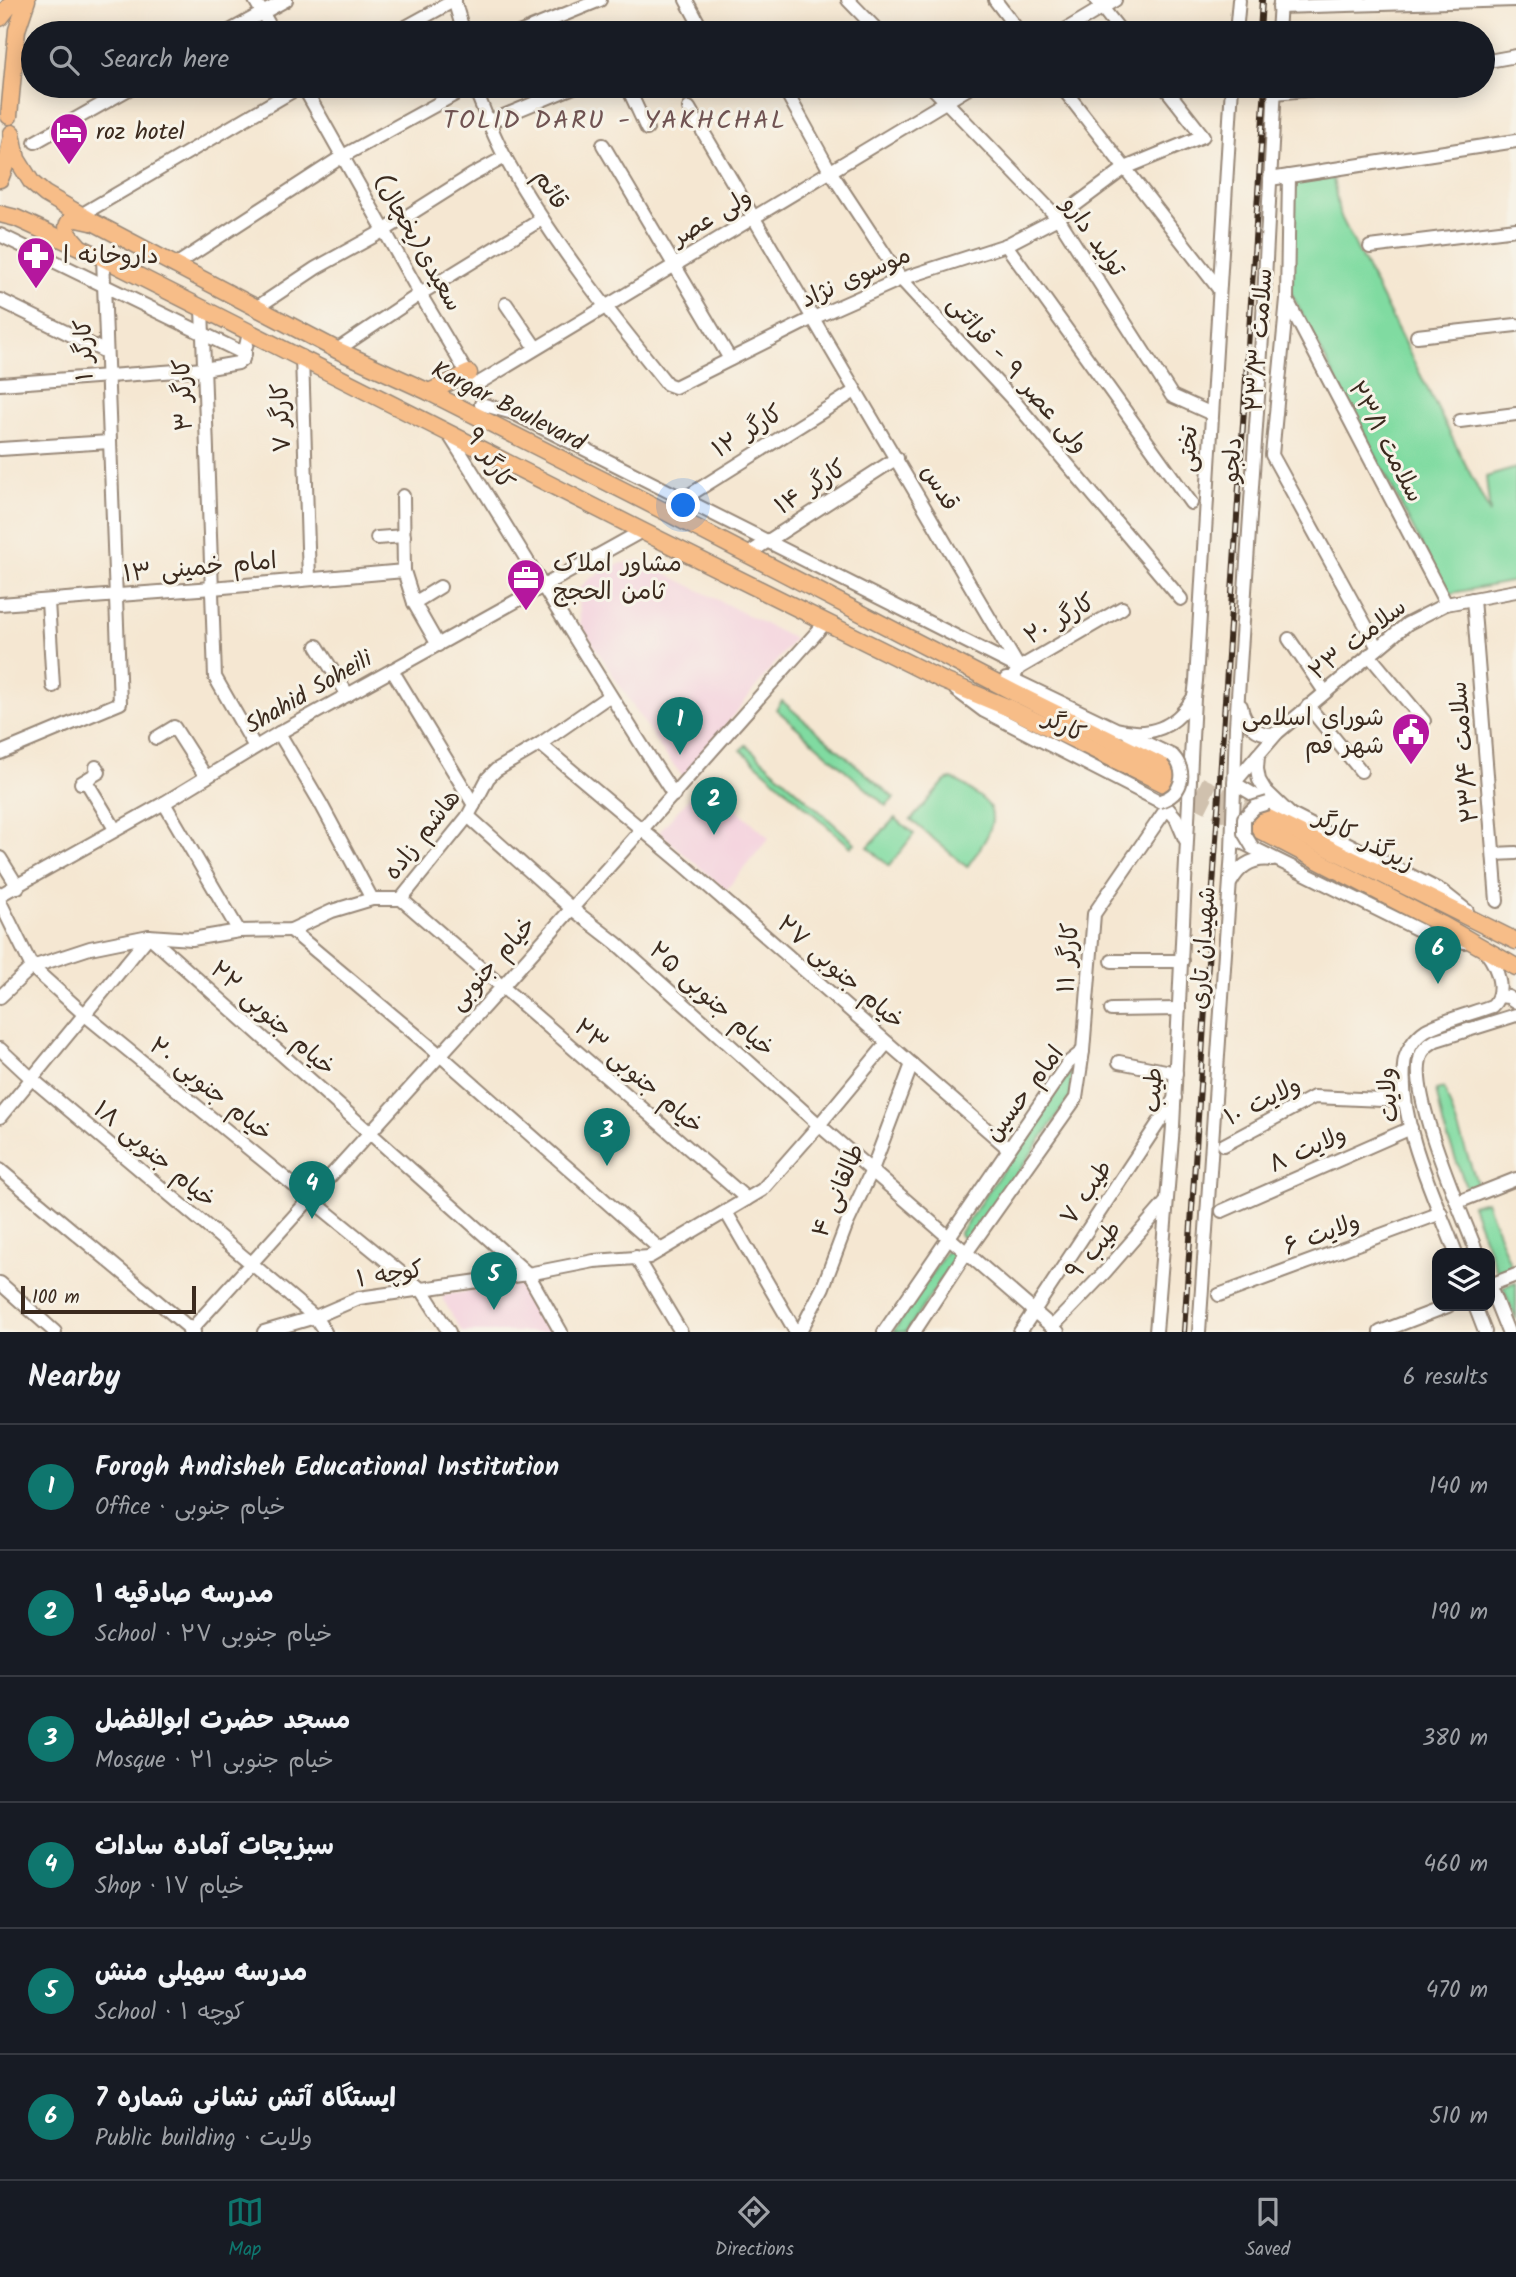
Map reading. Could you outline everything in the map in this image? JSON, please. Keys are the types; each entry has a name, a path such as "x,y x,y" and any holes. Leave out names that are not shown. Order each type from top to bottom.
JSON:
{"main road":[{"path":"14,0 0,20 16,30"},
{"path":"0,179 8,158 16,30 27,0"},
{"name":"Kargar Boulevard","path":"0,93 11,125 17,159 32,183 45,194 256,308 664,511 989,680 1013,687"},
{"name":"Kargar Boulevard","path":"8,216 81,247 944,681 1013,687"},
{"path":"81,247 66,228 73,218 87,218"},
{"path":"429,392 471,379"},
{"path":"826,622 837,600"},
{"path":"1013,687 1175,781"},
{"name":"زیرگذر کارگر","path":"1260,815 1445,916"},
{"path":"1445,916 1486,927 1516,941"},
{"path":"1445,916 1481,946 1516,967"}],"street":[{"path":"255,0 267,21"},
{"path":"248,21 286,0"},
{"path":"416,21 454,0 460,21"},
{"path":"549,21 600,0"},
{"path":"686,0 697,21"},
{"path":"848,0 868,21"},
{"path":"995,0 1011,21"},
{"path":"1076,21 1099,4 1115,0"},
{"path":"1237,21 1238,0"},
{"path":"1280,4 1516,0"},
{"path":"1099,4 1112,21"},
{"path":"1495,60 1516,56"},
{"path":"35,142 113,98"},
{"path":"87,218 282,98"},
{"name":"سعیدی(یخچال)","path":"309,98 471,379 489,423"},
{"path":"174,266 343,156 450,98"},
{"name":"قائم","path":"478,98 505,157 542,219 605,307 667,384 675,387"},
{"path":"489,122 547,98"},
{"path":"632,98 647,130"},
{"name":"ولی عصر ۹ - قرائتی","path":"790,98 830,172 901,279 1015,402 1181,599"},
{"name":"تولید دارو","path":"942,98 1058,218 1172,396 1212,414"},
{"name":"ولی عصر","path":"471,379 536,348 952,98"},
{"path":"1070,98 1219,289"},
{"name":"موسوی نژاد","path":"675,387 901,279 1006,245 1058,218 1125,168 1203,136 1173,98"},
{"name":"تختی","path":"1188,849 1194,698 1231,98"},
{"name":"دلجو","path":"1233,838 1239,688 1274,98"},
{"name":"قدس","path":"688,108 811,320 897,458 1013,687"},
{"path":"1270,179 1516,141"},
{"path":"603,145 730,359"},
{"path":"256,308 316,268 385,230 505,157"},
{"name":"سلامت ۲۳/۳","path":"1289,176 1287,299 1272,455 1374,652 1424,721"},
{"path":"0,228 8,216"},
{"path":"337,349 542,219"},
{"path":"1370,247 1516,229"},
{"path":"0,235 245,354"},
{"path":"1006,245 1191,503"},
{"name":"کارگر ۱","path":"0,753 120,703 103,258"},
{"name":"سلامت ۲۳/۱","path":"1287,299 1446,604"},
{"path":"0,300 106,352"},
{"path":"506,304 536,348"},
{"name":"کارگر ۳","path":"202,308 215,677 255,747"},
{"path":"1417,336 1516,325"},
{"path":"0,384 204,369 238,363 245,354 249,332"},
{"name":"کارگر ۷","path":"302,357 309,579"},
{"name":"کارگر ۱۲","path":"664,511 855,391"},
{"path":"481,404 513,413 767,541 1013,687 1134,734 1159,729 1172,723 1185,712 1194,698"},
{"path":"1460,421 1516,414"},
{"name":"کارگر ۹","path":"446,431 545,587 609,696 674,795"},
{"path":"0,449 109,442"},
{"name":"کارگر ۱۴","path":"748,554 897,458"},
{"path":"403,496 404,571 414,603 438,645"},
{"name":"Shahid Soheili","path":"0,895 164,803 279,733 642,531"},
{"path":"377,538 404,536"},
{"name":"امام خمینی ۱۳","path":"0,604 404,571"},
{"path":"414,603 440,587"},
{"name":"سلامت ۲۳","path":"1234,783 1277,733 1407,624 1446,604 1516,592"},
{"name":"سلامت ۲۳/۴","path":"1473,599 1497,901"},
{"path":"48,601 53,686"},
{"name":"کارگر ۲۰","path":"1013,687 1122,608"},
{"name":"خیام جنوبی","path":"192,1331 642,831 826,622"},
{"path":"1289,639 1325,692"},
{"path":"317,646 348,695"},
{"name":"خیام جنوبی ۲۵","path":"392,670 471,811 571,908 616,943 819,1125 1055,1329"},
{"name":"کارگر","path":"944,681 984,711 1164,805"},
{"path":"1239,688 1247,722 1262,733 1277,733"},
{"name":"هاشم زاده","path":"32,967 90,948 149,936 192,939 239,931 291,930 332,911 372,899 401,899 471,811 488,778 496,770 540,744 609,696"},
{"path":"1308,706 1361,771"},
{"path":"156,738 174,727 206,777"},
{"name":"کارگر ۱۱","path":"1083,1051 1094,914 1164,805 1180,785 1181,770 1173,756 1116,729"},
{"path":"279,733 372,899"},
{"name":"خیام جنوبی ۲۷","path":"540,744 1009,1149"},
{"path":"1258,755 1259,780 1273,799 1290,814 1443,892 1486,927"},
{"path":"96,767 99,772 83,782 115,829"},
{"path":"1234,783 1260,815"},
{"path":"164,803 239,931"},
{"path":"1164,805 1176,818 1188,849"},
{"path":"1252,848 1244,833 1244,818 1255,807 1260,815"},
{"path":"1260,815 1290,814"},
{"path":"1233,838 1425,933 1481,946 1494,964 1499,996 1492,1006 1428,1037"},
{"name":"شهیدان تاری","path":"1199,1332 1233,838"},
{"name":"طیب","path":"1156,1332 1175,1098 1188,849"},
{"path":"1494,854 1516,853"},
{"path":"0,858 18,887"},
{"path":"1229,885 1234,875 1247,863 1267,859 1279,861"},
{"name":"خیام جنوبی ۲۳","path":"401,899 747,1199"},
{"path":"0,902 32,967 0,997"},
{"path":"291,930 440,1055 661,1250"},
{"path":"0,1117 149,936"},
{"name":"خیام جنوبی ۲۲","path":"149,936 528,1274 561,1332"},
{"path":"1112,961 1182,961"},
{"name":"خیام جنوبی ۲۰","path":"32,967 84,1014 422,1290 449,1332"},
{"path":"1499,996 1516,1002"},
{"path":"1111,1010 1180,1009"},
{"path":"1428,1037 1516,1016"},
{"name":"ولایت","path":"1428,1037 1413,1043 1404,1065 1405,1101 1411,1128 1454,1248"},
{"name":"ولایت","path":"1428,1037 1418,1066 1424,1103 1433,1137 1475,1248"},
{"name":"کوچه ۱","path":"264,1332 315,1317 359,1298 528,1274 594,1261 636,1256 649,1258 762,1189 887,1043"},
{"name":"خیام جنوبی ۱۸","path":"0,1049 31,1079 315,1317 324,1332"},
{"name":"امام حسین","path":"884,1332 1071,1059 1083,1051"},
{"name":"امام حسین","path":"914,1332 966,1253 1076,1098 1083,1051"},
{"path":"1404,1065 1412,1060 1418,1066"},
{"path":"1119,1062 1176,1073"},
{"name":"طالقانی ۴","path":"798,1332 823,1287 846,1226 872,1170 912,1064"},
{"name":"ولایت ۱۰","path":"1224,1145 1314,1097 1405,1101"},
{"name":"طیب ۷","path":"1020,1332 1175,1098"},
{"name":"ولایت ۸","path":"1222,1211 1411,1128"},
{"path":"0,1170 192,1331"},
{"path":"1458,1202 1516,1179"},
{"name":"طیب ۹","path":"1055,1329 1166,1202"},
{"path":"726,1212 798,1332"},
{"name":"ولایت ۶","path":"1219,1296 1441,1213"},
{"path":"636,1256 681,1332"},
{"path":"1495,1284 1516,1275"},
{"path":"0,1283 55,1332"},
{"path":"1495,1299 1508,1332"},
{"path":"1380,1332 1435,1311"},
{"path":"1477,1311 1485,1332"}],"shaded area":[{"path":"640,560 794,639 684,778 661,749 580,624 579,589 589,579 613,565"},
{"path":"705,780 769,838 726,890 659,832"},
{"path":"521,1283 552,1332 462,1332 442,1298 444,1295"}],"green space":[{"path":"1333,178 1339,213 1490,513 1486,477 1516,468 1516,581 1447,594 1289,289 1295,181"},
{"path":"782,701 894,798 886,806 776,709"},
{"path":"746,745 855,843 851,847 741,750"},
{"path":"951,779 963,784 983,800 992,815 986,839 967,867 911,820 945,781"},
{"path":"895,818 914,834 889,866 868,847"},
{"path":"1072,1069 1070,1097 970,1243 959,1234"},
{"path":"1444,1088 1478,1186 1467,1189 1444,1128 1436,1090"},
{"path":"1486,1201 1513,1272 1499,1277 1495,1266 1495,1248 1488,1248 1472,1205"},
{"path":"948,1249 957,1256 906,1332 893,1332"},
{"path":"1516,1283 1516,1320 1503,1287"}],"tunnel":[{"path":"1178,774 1258,813"},
{"path":"1173,788 1246,824"}],"railway":[{"path":"1261,21 1262,0"},
{"path":"1184,1332 1264,98"}],"place":[{"name":"roz hotel","path":"69,166"},
{"name":"داروخانه ا","path":"36,290"},
{"name":"مشاور املاک ثامن الحجج","path":"526,612"},
{"name":"Forogh Andisheh Educational Institution","path":"680,755"},
{"name":"شورای اسلامی شهر قم","path":"1411,766"},
{"name":"مدرسه صادقیه ۱","path":"714,835"},
{"name":"ایستگاه آتش نشانی شماره 7","path":"1438,984"},
{"name":"مسجد حضرت ابوالفضل","path":"607,1166"},
{"name":"سبزیجات آماده سادات","path":"312,1219"},
{"name":"مدرسه سهیلی منش","path":"494,1310"}],"district":[{"name":"TOLID DARU - YAKHCHAL","path":"615,121"}]}
